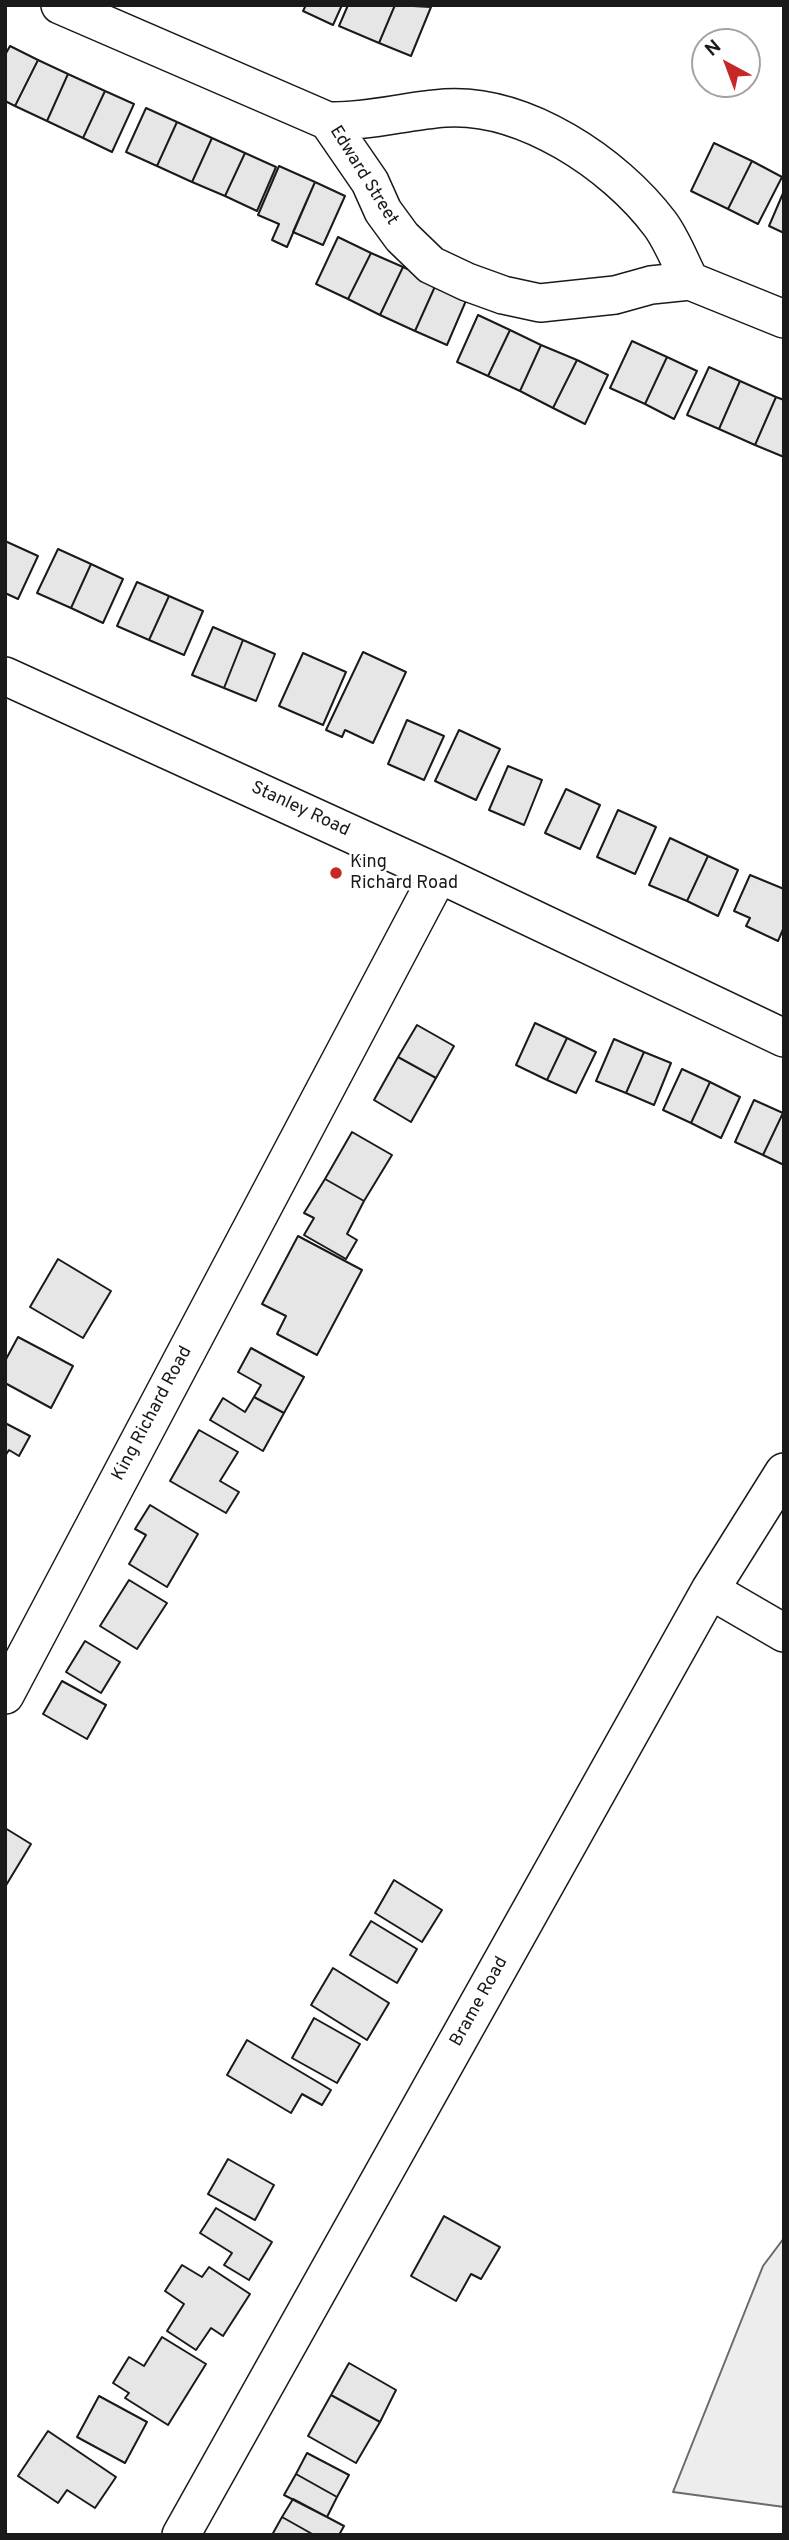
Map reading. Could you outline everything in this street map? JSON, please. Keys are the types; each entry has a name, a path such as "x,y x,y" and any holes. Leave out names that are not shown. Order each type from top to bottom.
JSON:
{"street":[{"name":"Edward Street","path":"60,5 328,121 370,182 383,211 402,237 431,265 467,282 503,295 540,303 615,295 651,285 690,281 784,319"},
{"path":"328,121 356,122 445,108 476,109 530,123 586,154 615,177 660,224 690,281"},
{"name":"Stanley Road","path":"5,676 439,874 784,1038"},
{"name":"King Richard Road","path":"5,1695 439,874"},
{"name":"Brame Road","path":"181,2535 710,1590 784,1472"},
{"path":"710,1590 784,1633"}],"shaded area":[{"path":"784,2238 784,2507 673,2492 763,2266"}],"building":[{"path":"306,5 342,5 333,25 303,11"},
{"path":"348,5 395,5 379,43 339,26"},
{"path":"395,5 431,7 411,56 379,43"},
{"path":"10,46 38,60 15,106 5,101 5,55"},
{"path":"38,60 68,74 47,121 15,106"},
{"path":"68,74 105,91 83,138 47,121"},
{"path":"105,91 134,104 112,152 83,138"},
{"path":"146,108 177,122 157,166 126,152"},
{"path":"177,122 212,138 192,182 157,166"},
{"path":"212,138 245,153 225,196 192,182"},
{"path":"714,143 752,161 728,209 691,191"},
{"path":"245,153 276,167 257,211 225,196"},
{"path":"752,161 782,177 758,224 728,209"},
{"path":"279,166 315,182 287,247 272,240 279,224 258,215"},
{"path":"315,182 345,196 323,245 293,232"},
{"path":"784,191 784,233 769,226"},
{"path":"338,237 371,253 348,299 316,284"},
{"path":"371,253 403,267 380,315 348,299"},
{"path":"403,267 437,282 415,331 380,315"},
{"path":"437,282 468,296 447,345 415,331"},
{"path":"478,315 510,330 488,376 457,362"},
{"path":"510,330 541,345 520,391 488,376"},
{"path":"632,341 667,357 645,404 610,388"},
{"path":"541,345 577,360 553,408 520,391"},
{"path":"667,357 697,371 674,419 645,404"},
{"path":"577,360 608,375 585,424 553,408"},
{"path":"709,367 740,381 719,429 687,415"},
{"path":"740,381 776,397 755,445 719,429"},
{"path":"776,397 784,400 784,457 755,445"},
{"path":"5,541 38,556 18,599 5,593"},
{"path":"58,549 91,564 71,608 37,593"},
{"path":"91,564 123,579 103,623 71,608"},
{"path":"137,582 169,596 149,640 117,626"},
{"path":"169,596 203,611 184,655 149,640"},
{"path":"213,627 243,640 224,688 192,675"},
{"path":"243,640 275,654 256,701 224,688"},
{"path":"363,652 406,672 373,743 345,730 342,737 326,730"},
{"path":"303,653 346,672 323,725 279,706"},
{"path":"407,720 444,736 424,780 388,764"},
{"path":"459,730 500,749 476,800 435,781"},
{"path":"508,766 542,780 524,825 489,810"},
{"path":"566,789 600,805 580,849 545,833"},
{"path":"618,810 656,827 635,874 597,857"},
{"path":"670,838 708,856 687,901 649,885"},
{"path":"708,856 738,870 718,916 687,901"},
{"path":"750,875 784,889 784,927 778,941 746,926 750,918 734,911"},
{"path":"535,1023 567,1038 547,1080 516,1065"},
{"path":"417,1025 454,1046 436,1078 398,1057"},
{"path":"567,1038 596,1052 576,1093 547,1080"},
{"path":"614,1039 644,1052 626,1093 596,1081"},
{"path":"644,1052 671,1063 654,1105 626,1093"},
{"path":"398,1057 436,1078 411,1122 374,1100"},
{"path":"682,1069 710,1082 691,1123 663,1110"},
{"path":"710,1082 740,1097 721,1138 691,1123"},
{"path":"754,1100 783,1113 763,1155 735,1142"},
{"path":"784,1114 784,1165 763,1155"},
{"path":"352,1132 392,1155 364,1201 325,1179"},
{"path":"325,1179 364,1201 347,1234 357,1240 346,1259 304,1235 314,1218 304,1213"},
{"path":"298,1236 362,1270 317,1355 277,1334 286,1316 262,1304"},
{"path":"58,1259 111,1291 83,1338 30,1307"},
{"path":"18,1337 73,1366 51,1408 5,1383 5,1361"},
{"path":"251,1348 304,1377 284,1413 254,1397 261,1385 238,1372"},
{"path":"254,1397 284,1413 263,1451 210,1420 223,1398 245,1412"},
{"path":"5,1423 30,1436 19,1456 9,1450 5,1456"},
{"path":"199,1430 238,1452 220,1481 239,1492 226,1513 170,1481"},
{"path":"150,1505 198,1534 167,1587 129,1564 146,1535 135,1529"},
{"path":"129,1580 167,1603 137,1649 100,1626"},
{"path":"85,1641 120,1662 101,1693 66,1672"},
{"path":"62,1681 106,1705 87,1739 43,1714"},
{"path":"5,1828 31,1844 5,1887"},
{"path":"394,1880 442,1910 422,1942 375,1913"},
{"path":"371,1921 417,1949 397,1983 350,1955"},
{"path":"333,1968 389,2003 367,2040 311,2005"},
{"path":"314,2018 360,2044 337,2083 292,2058"},
{"path":"247,2040 331,2090 322,2105 302,2094 291,2113 227,2075"},
{"path":"228,2159 274,2185 255,2220 208,2194"},
{"path":"216,2208 272,2242 249,2280 224,2265 232,2253 200,2233"},
{"path":"444,2216 500,2247 481,2279 471,2274 456,2301 411,2276"},
{"path":"182,2265 202,2277 209,2267 250,2294 223,2336 211,2328 196,2350 167,2331 184,2304 165,2291"},
{"path":"162,2337 206,2364 168,2425 125,2398 129,2393 113,2383 129,2357 144,2366"},
{"path":"349,2363 396,2390 380,2422 331,2395"},
{"path":"331,2395 380,2422 356,2463 308,2436"},
{"path":"99,2396 147,2422 125,2463 77,2437"},
{"path":"48,2431 116,2477 95,2508 67,2490 58,2503 18,2476"},
{"path":"307,2453 349,2475 337,2497 296,2474"},
{"path":"296,2474 337,2497 327,2517 284,2495"},
{"path":"293,2499 344,2526 339,2535 314,2535 282,2517"},
{"path":"282,2517 314,2535 272,2535"}],"place":[{"name":"King Richard Road","path":"336,873"}]}
